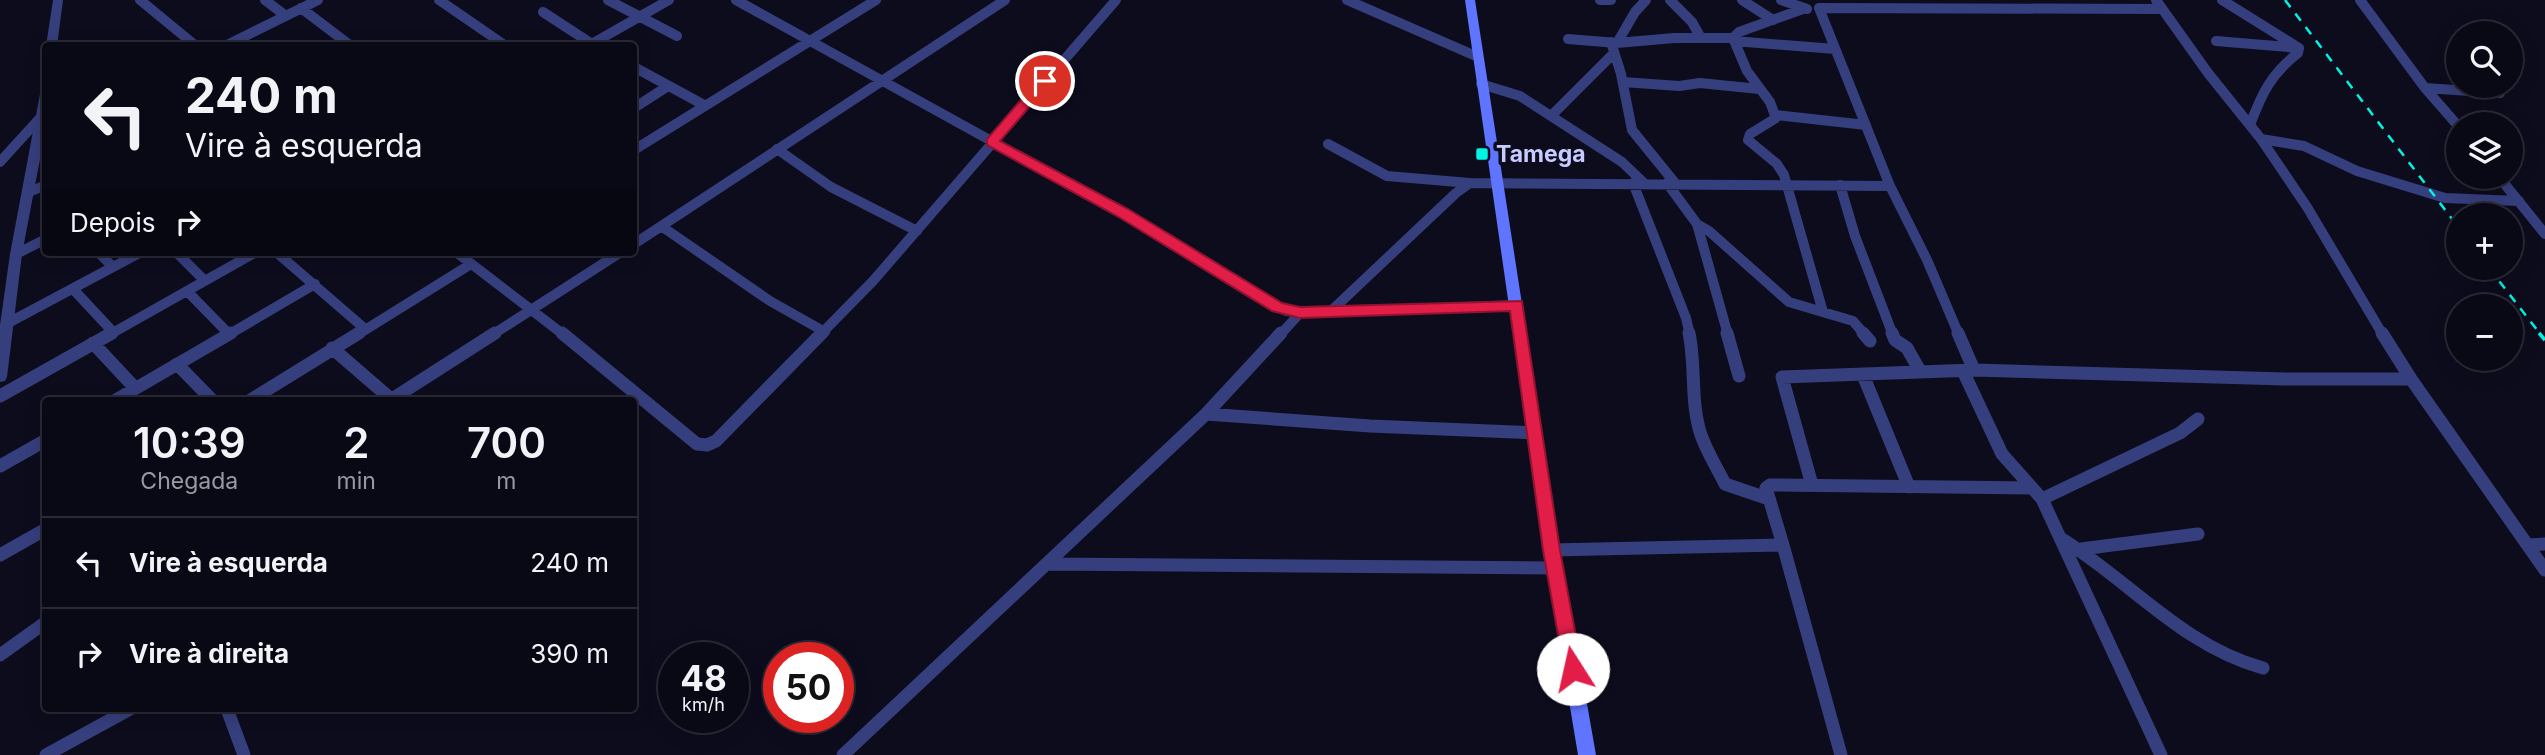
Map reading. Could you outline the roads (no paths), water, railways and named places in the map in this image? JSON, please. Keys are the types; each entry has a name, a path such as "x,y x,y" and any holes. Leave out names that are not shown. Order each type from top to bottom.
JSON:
{"main road":[{"path":"1470,0 1552,550 1587,755"}],"street":[{"path":"52,42 58,0"},
{"path":"140,0 191,42"},
{"path":"265,0 286,16"},
{"path":"233,42 318,0"},
{"path":"439,0 500,42"},
{"path":"608,0 677,36"},
{"path":"597,42 669,0"},
{"path":"736,0 1122,213 1278,307 1300,313 1517,305"},
{"path":"637,242 1005,0"},
{"path":"255,397 364,328 463,256 533,309 697,443 707,445 716,441 825,332 917,232 1115,0"},
{"path":"1347,0 1478,57"},
{"path":"1600,0 1611,0"},
{"path":"1551,116 1614,46 1635,12 1646,0"},
{"path":"1670,0 1692,22 1701,38"},
{"path":"1742,0 1773,20"},
{"path":"1781,0 1803,9"},
{"path":"2222,0 2300,48"},
{"path":"2360,0 2446,112"},
{"path":"637,148 868,2"},
{"path":"1733,39 1739,32 1803,9 1820,6 2159,5 2262,139 2307,206 2335,258 2411,379 2545,570"},
{"path":"1820,6 1890,186 1927,260 2002,454 2008,465 2042,499 2161,755"},
{"path":"301,8 346,42"},
{"path":"543,12 588,42"},
{"path":"1568,39 1614,46 1701,38 1733,39 1835,49"},
{"path":"1733,39 1747,71 1770,102 1775,115 1774,121 1747,137 1752,145 1777,164 1788,184 1823,312"},
{"path":"2216,41 2300,48"},
{"path":"1614,46 1635,136 1671,183 1697,224 1739,376"},
{"path":"2250,125 2261,97 2277,69 2298,53 2300,48"},
{"path":"637,69 704,106"},
{"path":"1623,82 1679,86 1700,83 1759,89"},
{"path":"1481,84 1511,91 1551,116 1622,162 1638,183 1686,318 1694,355 1693,384 1701,434 1726,484 1769,499"},
{"path":"637,105 668,86"},
{"path":"2425,88 2446,89"},
{"path":"0,377 16,254 42,110"},
{"path":"1775,115 1866,125"},
{"path":"0,162 40,118"},
{"path":"2262,139 2304,146 2357,172 2433,195 2463,201 2519,201"},
{"path":"1328,144 1387,176 1470,183 1496,181 1890,186"},
{"path":"776,149 831,187 917,232"},
{"path":"1330,312 1456,192 1470,183"},
{"path":"29,192 42,186"},
{"path":"1840,186 1855,236 1895,340 1907,348 1920,371"},
{"path":"2510,189 2545,234"},
{"path":"1697,224 1709,230 1789,302 1853,321 1870,341"},
{"path":"661,226 770,301 825,332"},
{"path":"16,254 42,241"},
{"path":"102,256 113,267"},
{"path":"8,323 134,256"},
{"path":"180,256 205,281"},
{"path":"0,396 249,256"},
{"path":"281,256 364,328"},
{"path":"395,397 615,256"},
{"path":"120,397 228,332 315,284"},
{"path":"73,289 113,332"},
{"path":"187,291 228,332"},
{"path":"843,755 1206,414 1300,313"},
{"path":"93,343 135,388"},
{"path":"332,348 387,397"},
{"path":"177,364 210,397"},
{"path":"1812,485 1780,379 1785,376 1969,371 2285,379 2411,379"},
{"path":"1863,374 1909,487"},
{"path":"1206,414 1370,426 1535,433"},
{"path":"2042,499 2180,433 2198,419"},
{"path":"0,466 42,442"},
{"path":"1841,755 1766,488 1770,485 1812,485 2032,488"},
{"path":"0,555 42,531"},
{"path":"2081,549 2199,534"},
{"path":"2062,538 2081,549 2155,609 2199,640 2241,664 2263,668"},
{"path":"2528,545 2545,544"},
{"path":"1552,550 1783,545"},
{"path":"1048,564 1555,568"},
{"path":"0,654 42,625"},
{"path":"46,755 125,712"},
{"path":"231,712 244,755"}],"railway":[{"path":"2285,0 2446,211"},
{"path":"2498,280 2541,335"},
{"path":"2539,333 2545,340"}],"place":[{"name":"Tamega","path":"1482,154"}]}
